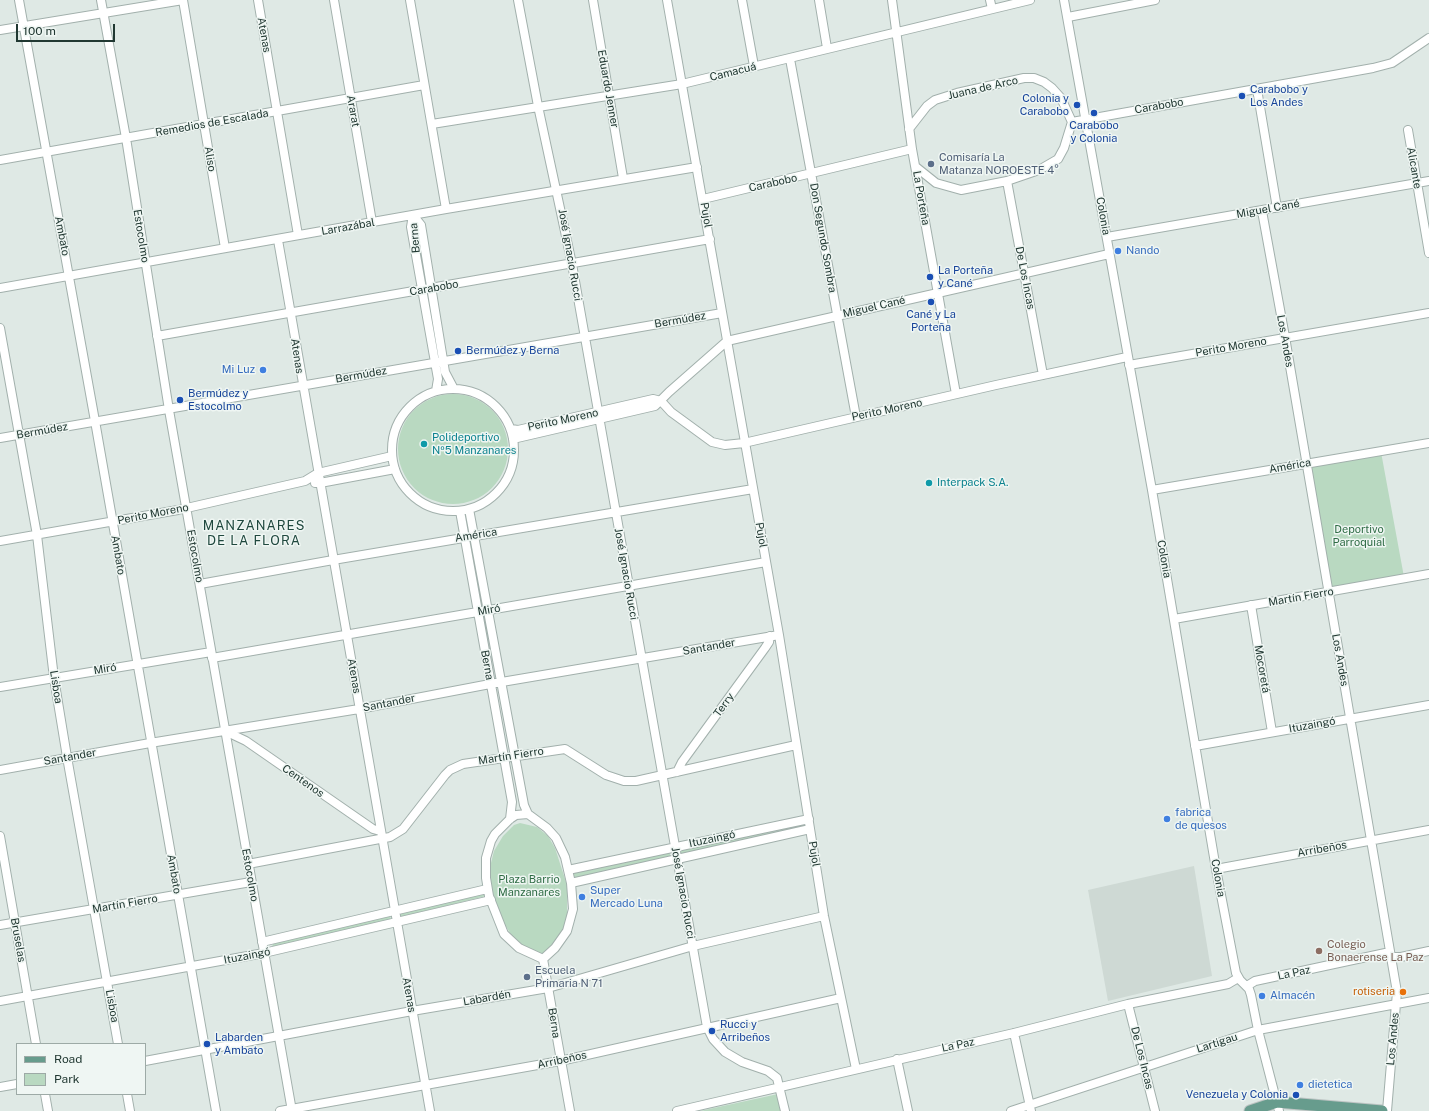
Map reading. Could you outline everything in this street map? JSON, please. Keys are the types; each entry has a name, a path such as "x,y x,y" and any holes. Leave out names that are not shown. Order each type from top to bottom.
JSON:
{"main road":[{"path":"1250,1111 1278,1107 1382,1111"}],"street":[{"name":"Ambato","path":"19,0 216,1111"},
{"name":"Estocolmo","path":"101,0 126,138 169,410 292,1110"},
{"path":"0,30 183,0"},
{"name":"Aliso","path":"183,0 225,248"},
{"name":"Atenas","path":"258,0 298,235"},
{"name":"Ararat","path":"334,0 372,222"},
{"path":"410,0 446,209"},
{"name":"José Ignacio Rucci","path":"518,0 538,106 572,264 642,659 661,776 707,1027 713,1040 725,1052 742,1062 773,1073 781,1087 785,1111"},
{"name":"Eduardo Jenner","path":"593,0 623,178"},
{"name":"Pujol","path":"667,0 704,199 744,443 766,562 824,916 856,1069"},
{"path":"742,0 754,66"},
{"path":"819,0 827,48"},
{"name":"La Porteña","path":"892,0 912,149 956,394"},
{"path":"990,0 992,10"},
{"name":"Camacuá","path":"432,124 682,84 1030,0"},
{"name":"Colonia","path":"1064,0 1152,490 1216,869 1238,978"},
{"path":"1068,17 1140,1 1154,0"},
{"name":"Carabobo","path":"1072,122 1373,68 1392,63 1407,55 1429,38"},
{"name":"Don Segundo Sombra","path":"790,59 856,417"},
{"name":"Juana de Arco","path":"909,129 927,106 935,100 957,93 1024,78 1034,78 1044,82 1052,88 1061,98 1072,122"},
{"name":"Remedios de Escalada","path":"0,160 424,85"},
{"path":"1257,90 1277,208"},
{"path":"916,167 936,183 960,190 1007,180 1039,170 1058,159 1064,148 1072,122"},
{"name":"Alicante","path":"1408,130 1429,253"},
{"name":"Carabobo","path":"704,199 912,149"},
{"name":"Larrazábal","path":"0,288 623,178 697,167"},
{"name":"De Los Incas","path":"1007,180 1043,374"},
{"name":"Miguel Cané","path":"1107,237 1429,181"},
{"name":"Los Andes","path":"1262,211 1285,337 1305,463 1397,992 1387,1111"},
{"name":"Berna","path":"413,216 421,225 443,361 447,378 454,389"},
{"name":"Berna","path":"413,216 411,227 438,382 436,391"},
{"name":"Carabobo","path":"157,336 290,314 710,239"},
{"name":"Atenas","path":"278,240 302,386 430,1111"},
{"name":"Miguel Cané","path":"661,402 669,392 727,341 1024,272 1109,254"},
{"name":"Bermúdez","path":"0,438 169,410 434,362 722,313"},
{"name":"Perito Moreno","path":"513,439 598,416 653,399 661,402 671,412 712,442 725,445 744,443 1043,374 1285,337 1429,313"},
{"name":"Lisboa","path":"0,328 36,535 54,678 118,1043"},
{"path":"454,389 472,392 489,400 502,413 511,429 513,439 513,462 505,483 490,499 469,509 460,511 442,510 424,504 403,485 395,469 392,456 394,433 405,412 419,399 436,391 454,389"},
{"name":"Perito Moreno","path":"511,429 518,430 598,416"},
{"name":"América","path":"1152,490 1429,443"},
{"name":"Perito Moreno","path":"0,541 178,510 305,481 318,473 392,456"},
{"name":"Perito Moreno","path":"305,481 320,484 395,469"},
{"name":"América","path":"200,584 465,537 753,489"},
{"name":"Berna","path":"469,509 514,756 524,805 528,814"},
{"name":"Berna","path":"460,511 512,802 510,819"},
{"name":"Miró","path":"0,686 137,664 212,655 347,634 766,562"},
{"name":"Martín Fierro","path":"1174,619 1429,574"},
{"name":"Mocoretá","path":"1251,605 1272,732"},
{"name":"Santander","path":"0,770 150,743 359,709 500,682 778,635"},
{"name":"Terry","path":"677,772 682,762 765,648 769,642 770,636"},
{"name":"Ituzaingó","path":"1195,746 1429,705"},
{"path":"245,728 243,735 245,741"},
{"name":"Centenos","path":"225,731 245,741 381,835"},
{"name":"Martín Fierro","path":"248,864 381,835 390,837 403,829 450,770 463,764 565,749 597,770 614,779 630,781 661,776 796,745"},
{"path":"528,814 547,828 556,838 568,870 571,883 572,909 566,932 555,948 543,959 519,948 510,942 500,925 487,888 486,868 488,848 495,834 510,819 516,816 528,814"},
{"name":"Ituzaingó","path":"568,870 809,819"},
{"name":"Ituzaingó","path":"571,883 810,829"},
{"name":"Arribeños","path":"1216,869 1429,830"},
{"name":"Bruselas","path":"0,836 36,1043"},
{"name":"Martín Fierro","path":"0,925 251,882"},
{"name":"Ituzaingó","path":"262,942 487,888"},
{"name":"Ituzaingó","path":"0,1001 264,953 491,900"},
{"name":"Labardén","path":"146,1061 412,1011 548,988 693,946 824,916"},
{"name":"La Paz","path":"1247,986 1255,981 1391,954 1401,957 1429,951"},
{"name":"Berna","path":"543,959 570,1111"},
{"path":"1238,978 1247,986 1251,994 1258,1030 1278,1107"},
{"name":"La Paz","path":"677,1111 1014,1033 1128,1004 1228,984 1238,978"},
{"name":"Arribeños","path":"280,1111 560,1061 841,998"},
{"name":"Lartigau","path":"1012,1111 1030,1108 1144,1066 1258,1030 1429,998"},
{"name":"De Los Incas","path":"1128,1004 1155,1111"},
{"path":"1014,1033 1030,1108"},
{"path":"897,1059 908,1111"},
{"path":"0,1087 16,1084"},
{"path":"45,1095 48,1111"},
{"path":"127,1095 130,1111"}],"shaded area":[{"path":"1194,866 1212,976 1108,1001 1088,890"}],"green space":[{"path":"453,394 474,398 484,403 492,410 499,418 504,428 508,449 504,470 499,480 492,488 484,495 474,500 453,504 432,500 422,495 414,488 407,480 402,470 398,449 402,428 407,418 414,410 422,403 432,398"},
{"name":"Deportivo Parroquial","path":"1381,452 1404,577 1330,590 1308,464"},
{"path":"806,821 807,827 680,855 678,850"},
{"name":"Plaza Barrio Manzanares","path":"520,823 537,827 548,836 555,848 567,885 567,919 563,931 545,953 539,954 515,941 502,920 491,887 491,863 494,851 503,836 514,825"},
{"path":"669,851 671,858 573,879 571,872"},
{"path":"485,892 486,896 397,918 396,913"},
{"path":"390,915 391,920 272,947 273,943"},
{"path":"778,1094 782,1111 700,1111"}],"place":[{"name":"Carabobo y Los Andes","path":"1242,96"},
{"name":"Colonia y Carabobo","path":"1077,105"},
{"name":"Carabobo y Colonia","path":"1094,113"},
{"name":"Comisaría La Matanza NOROESTE 4°","path":"931,164"},
{"name":"Nando","path":"1118,251"},
{"name":"La Porteña y Cané","path":"930,277"},
{"name":"Cané y La Porteña","path":"931,302"},
{"name":"Bermúdez y Berna","path":"458,351"},
{"name":"Mi Luz","path":"263,370"},
{"name":"Bermúdez y Estocolmo","path":"180,400"},
{"name":"Polideportivo Nº5 Manzanares","path":"424,444"},
{"name":"Interpack S.A.","path":"929,483"},
{"name":"fabrica de quesos","path":"1167,819"},
{"name":"Super Mercado Luna","path":"582,897"},
{"name":"Colegio Bonaerense La Paz","path":"1319,951"},
{"name":"Escuela Primaria N 71","path":"527,977"},
{"name":"rotiseria","path":"1403,992"},
{"name":"Almacén","path":"1262,996"},
{"name":"Rucci y Arribeños","path":"712,1031"},
{"name":"Labarden y Ambato","path":"207,1044"},
{"name":"dietetica","path":"1300,1085"},
{"name":"Venezuela y Colonia","path":"1296,1095"}],"district":[{"name":"MANZANARES DE LA FLORA","path":"254,534"}]}
